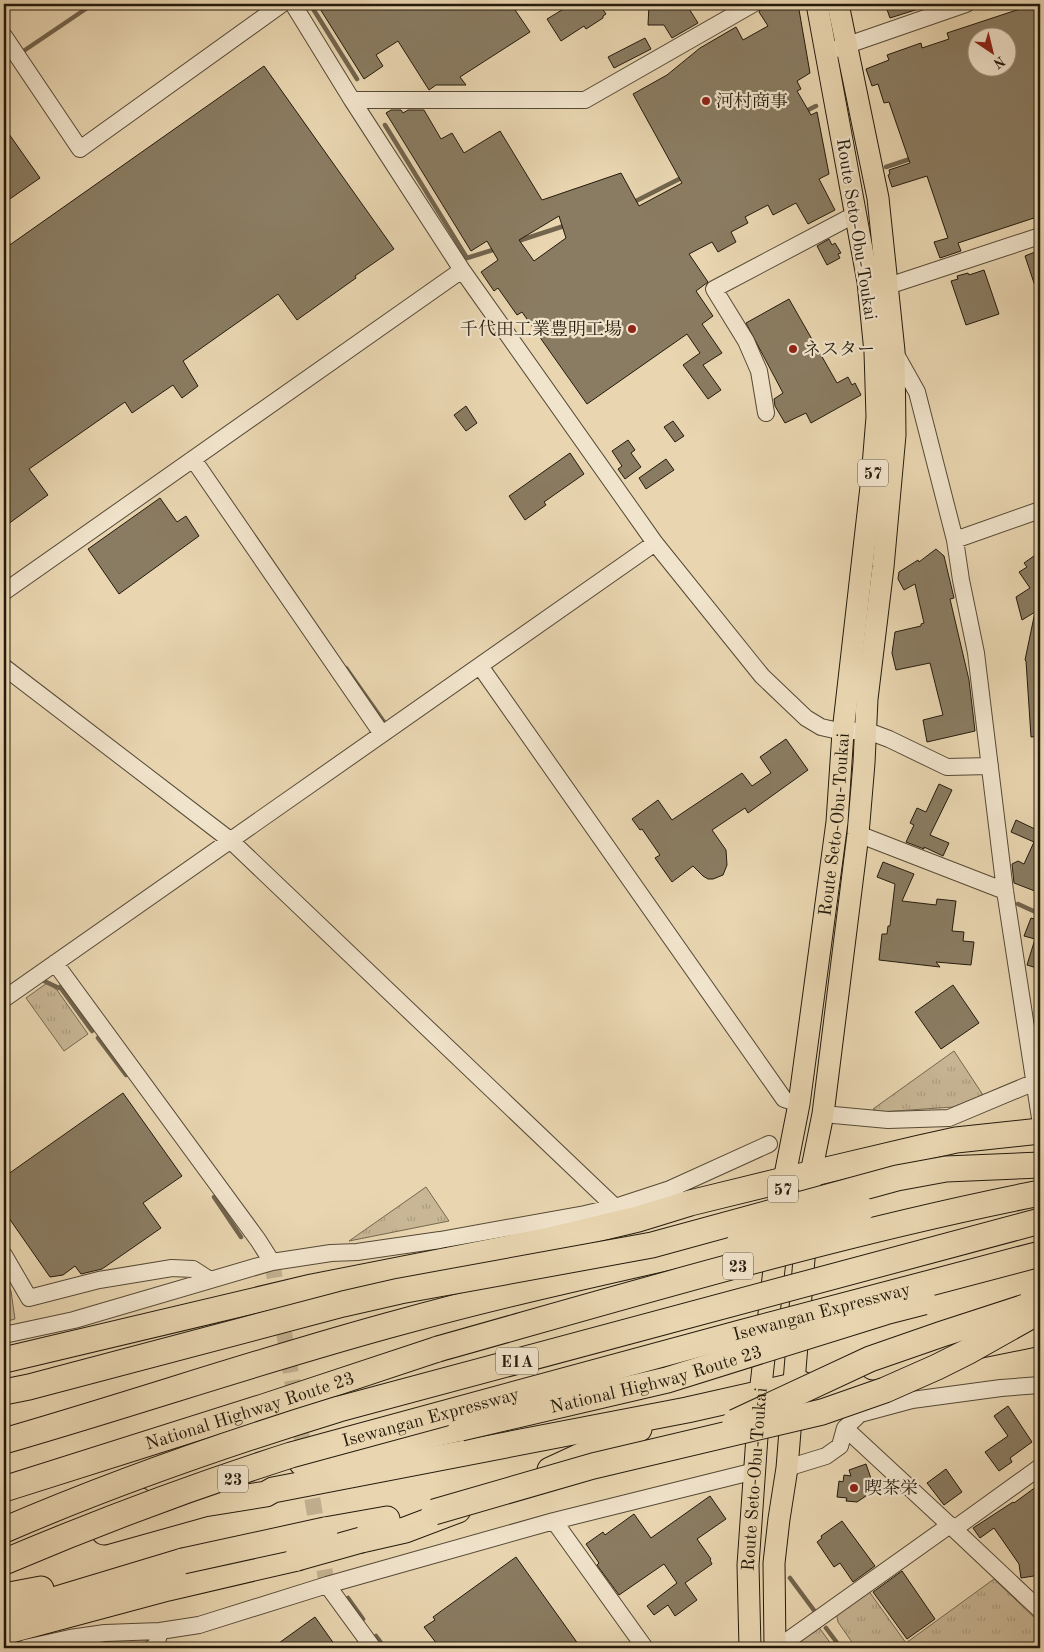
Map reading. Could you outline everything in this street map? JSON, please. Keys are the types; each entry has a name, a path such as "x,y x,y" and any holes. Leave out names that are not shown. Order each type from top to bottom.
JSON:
{"highway":[{"path":"4,1360 312,1287 550,1240 638,1219 680,1196 784,1180 956,1140 1040,1131"},
{"path":"4,1393 343,1304 400,1291 652,1245 897,1178 946,1169 1040,1165"},
{"path":"4,1442 283,1356 401,1322 517,1292 740,1241 871,1207 1019,1177 1040,1177"},
{"name":"National Highway Route 23","path":"68,1468 263,1407 438,1348 862,1233 962,1208 1040,1193"},
{"name":"Isewangan Expressway","path":"4,1528 130,1479 241,1439 339,1409 1040,1221"},
{"path":"283,1356 393,1313 512,1275 590,1230"},
{"name":"Isewangan Expressway","path":"4,1563 68,1535 291,1455 740,1332 1040,1254"},
{"name":"National Highway Route 23","path":"4,1528 85,1512 667,1380 885,1312 1040,1270"},
{"path":"4,1632 168,1588 297,1558 405,1530 649,1462 870,1359 1029,1306 1040,1299"},
{"path":"4,1393 76,1363 240,1304"},
{"path":"4,1596 183,1561 325,1530 434,1512 593,1466 822,1412 885,1390 937,1367 1040,1311"},
{"name":"23","path":"4,1563 204,1504 266,1494 273,1490 687,1410 925,1356 1032,1335"},
{"path":"405,1530 574,1460 614,1440 687,1410"},
{"name":"23","path":"4,1477 68,1468"},
{"name":"23","path":"4,1489 68,1468"},
{"path":"4,1544 148,1510 240,1491 264,1487 273,1490"},
{"path":"4,1615 183,1561"}],"main road":[{"name":"Route Seto-Obu-Toukai","path":"750,1648 748,1565 760,1394 784,1180 799,1104 838,822 843,732 872,478 877,417 875,352 868,282 817,4"},
{"name":"Route Seto-Obu-Toukai","path":"776,1648 774,1563 778,1519 787,1468 811,1173 823,1114 858,834 867,699 883,567 895,435 894,351 878,198 838,4"}],"street":[{"path":"4,36 80,149 282,4"},
{"path":"293,4 352,100 462,270 655,543 762,676 806,718 822,728 843,732 865,730 889,739 947,767 990,766"},
{"path":"352,100 585,100 753,4"},
{"path":"826,52 966,4"},
{"path":"766,413 759,371 746,341 714,289 856,214"},
{"path":"888,286 1040,236"},
{"path":"4,592 462,270"},
{"path":"888,1120 893,1126 924,1127 930,1134 1040,1119 1005,891 976,653 960,580 955,540 917,392 894,351"},
{"path":"193,459 382,734"},
{"path":"955,540 1040,510"},
{"path":"4,999 655,543"},
{"path":"480,666 784,1099 799,1104"},
{"path":"4,667 230,840 615,1207"},
{"path":"858,834 1005,891"},
{"path":"55,963 258,1240 272,1262"},
{"path":"823,1114 888,1120 949,1118 1035,1082"},
{"path":"4,1335 74,1320 272,1262 440,1240 680,1196 769,1144"},
{"path":"4,1256 29,1298 99,1280 172,1268 193,1269 210,1280"},
{"path":"787,1468 826,1456 840,1446 845,1428 860,1414 912,1400 1040,1384"},
{"path":"845,1428 1040,1610"},
{"path":"776,1648 1040,1467"},
{"path":"25,1648 70,1638 105,1633 160,1631 200,1624 327,1585 554,1521 755,1471"},
{"path":"554,1521 645,1648"},
{"path":"327,1585 372,1648"},
{"path":"152,1648 156,1646 160,1631"}],"green space":[{"path":"47,983 57,990 88,1034 64,1051 26,998"},
{"path":"954,1051 983,1095 953,1107 880,1112 873,1109"},
{"path":"426,1187 449,1221 349,1241"},
{"path":"4,1280 11,1291 15,1319 4,1322"},
{"path":"994,1579 1040,1623 1040,1648 856,1648 838,1622 836,1612 868,1590 906,1643"},
{"path":"818,1626 834,1648 791,1648 795,1642"}],"building":[{"path":"317,4 511,4 530,32 460,77 466,85 436,85 429,90 398,41 376,55 383,66 364,79"},
{"path":"572,4 599,4 606,14 586,29 584,26 561,41 547,19"},
{"path":"649,4 686,4 698,23 672,38 664,25 648,25"},
{"path":"763,4 798,4 810,73 797,81 801,89 797,91 811,115 817,112 829,174 819,179 835,210 808,224 796,203 773,215 768,205 745,217 748,223 731,232 736,242 718,252 712,242 689,254 708,282 696,291 713,316 702,324 722,353 703,365 721,390 708,399 683,365 700,353 687,334 587,404 522,312 517,315 498,288 494,291 481,272 498,260 487,241 471,251 386,113 391,110 401,110 403,113 408,110 424,110 441,139 452,133 464,153 500,131 542,200 621,173 639,206 682,183 633,94 667,75 700,48 736,27 743,40 768,26 759,12","holes":["559,216 566,238 534,261 519,240"]},
{"path":"885,4 928,4 928,6 890,18"},
{"path":"1037,4 1040,13 1040,44 1034,46 1040,66 1040,216 958,243 961,251 940,258 934,242 948,238 927,176 892,187 888,175 890,174 889,170 910,163 889,102 884,103 878,84 872,86 866,69 889,60 887,55 921,43 922,48 949,39 947,33"},
{"path":"645,38 651,49 614,68 608,57"},
{"path":"264,66 394,249 297,320 278,294 183,361 198,386 182,398 173,385 132,413 125,402 29,469 48,495 4,527 4,249"},
{"path":"4,127 40,178 4,203"},
{"path":"829,239 832,245 835,243 841,253 838,254 840,258 827,265 817,246"},
{"path":"1040,250 1040,295 1038,295 1025,256"},
{"path":"984,270 999,314 966,325 951,281 958,279 957,276 968,273 969,275"},
{"path":"789,299 837,383 848,377 852,385 855,383 861,395 811,423 806,413 785,423 775,406 774,399 783,393 746,323"},
{"path":"466,406 477,423 466,431 454,415"},
{"path":"673,421 684,436 675,442 664,427"},
{"path":"628,440 635,450 631,453 641,467 625,479 618,469 622,466 612,451"},
{"path":"570,453 584,474 544,502 546,505 525,520 509,496"},
{"path":"666,459 674,470 646,489 639,478"},
{"path":"160,498 177,522 186,516 199,536 119,594 88,549"},
{"path":"936,549 944,556 954,598 950,599 969,680 975,731 927,742 923,720 943,715 930,663 896,670 892,653 895,632 921,626 924,623 915,584 904,590 898,579 899,572 918,560 919,562"},
{"path":"1034,556 1040,565 1040,608 1037,611 1040,611 1040,736 1031,737 1025,660 1035,612 1022,620 1016,597 1030,588 1019,572 1027,567 1024,563"},
{"path":"786,739 808,770 748,813 745,808 712,830 726,850 727,865 723,875 708,879 693,866 672,882 655,858 660,855 642,829 640,830 632,819 658,800 672,820 742,773 752,786 771,773 760,757"},
{"path":"939,784 952,790 930,835 949,843 943,856 924,847 924,849 906,842 914,825 910,823 917,808 926,812"},
{"path":"1016,820 1039,831 1040,828 1040,893 1014,883 1012,864 1018,861 1024,864 1034,842 1011,832"},
{"path":"883,862 914,874 902,901 936,905 937,899 956,901 952,931 964,932 963,941 974,942 971,965 936,962 940,967 879,960 882,934 887,934 888,926 890,926 895,884 877,877"},
{"path":"1031,918 1040,921 1040,969 1027,965 1035,939 1024,936"},
{"path":"953,985 979,1023 941,1049 915,1012"},
{"path":"123,1093 182,1176 143,1203 161,1228 102,1269 81,1274 75,1266 63,1275 50,1277 4,1211 4,1177"},
{"path":"1008,1406 1032,1442 1010,1458 1012,1462 999,1471 985,1452 1008,1436 994,1416"},
{"name":"喫茶栄","path":"866,1464 875,1490 857,1502 846,1501 847,1498 837,1497 839,1481 843,1482 844,1475 851,1476 849,1470"},
{"path":"946,1469 962,1492 944,1505 927,1483"},
{"path":"1040,1484 1040,1575 1021,1578 1019,1564 994,1528 980,1538 973,1528 1014,1503"},
{"path":"710,1496 726,1519 697,1539 711,1559 712,1564 685,1583 697,1600 675,1616 668,1605 654,1615 647,1606 677,1583 664,1564 619,1595 597,1565 599,1563 586,1544 603,1532 605,1535 634,1514 651,1538"},
{"path":"842,1521 875,1566 853,1582 840,1563 834,1567 817,1542 822,1538 821,1536"},
{"path":"516,1557 581,1648 440,1648 424,1627 435,1620 433,1617"},
{"path":"902,1571 935,1619 907,1639 873,1592"},
{"path":"315,1617 337,1648 272,1648"}],"waterway":[{"path":"25,50 93,4"},
{"path":"310,4 357,79"},
{"path":"804,112 816,106"},
{"path":"385,125 467,258 496,249"},
{"path":"886,167 913,158"},
{"path":"632,203 685,176"},
{"path":"515,242 567,225"},
{"path":"346,668 384,722"},
{"path":"1018,904 1040,914"},
{"path":"44,981 60,987 92,1031"},
{"path":"98,1038 126,1075"},
{"path":"214,1197 241,1237"},
{"path":"790,1578 816,1613"},
{"path":"348,1598 363,1619"},
{"path":"826,1628 841,1648"},
{"path":"376,1636 385,1648"}],"tunnel":[{"path":"272,1262 327,1585"}],"place":[{"name":"河村商事","path":"706,101"},
{"name":"千代田工業豊明工場","path":"632,329"},
{"name":"ネスター","path":"793,349"},
{"name":"喫茶栄","path":"854,1488"}]}
